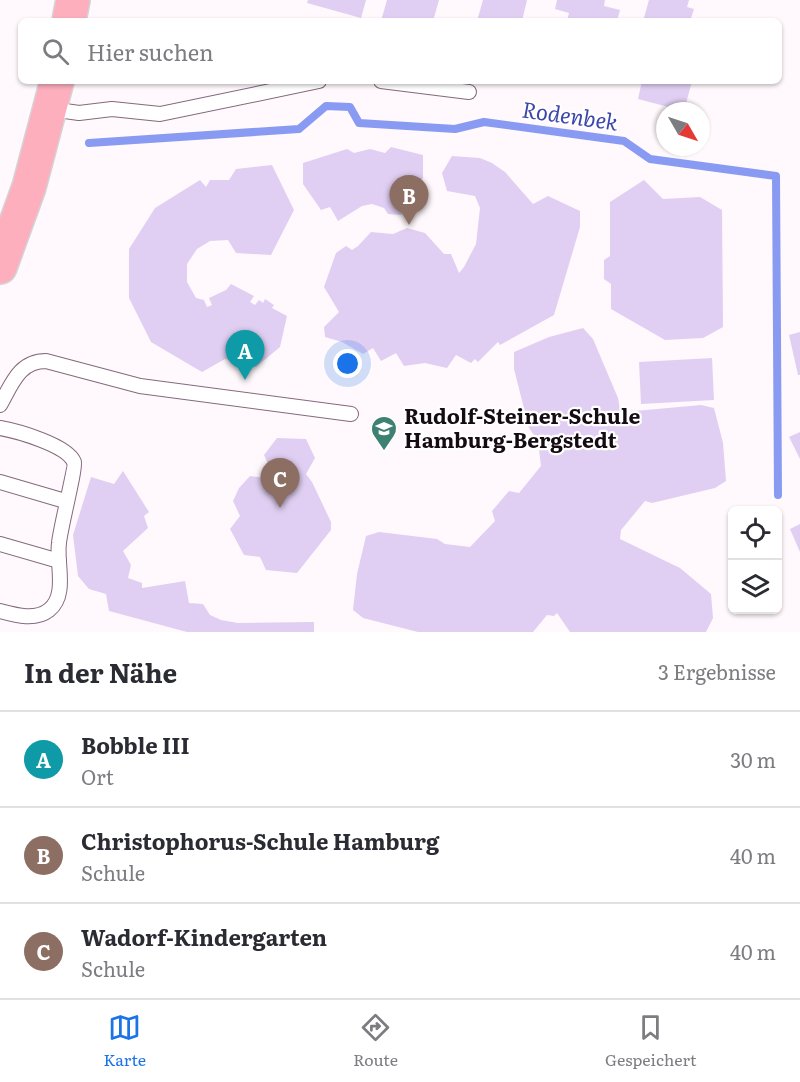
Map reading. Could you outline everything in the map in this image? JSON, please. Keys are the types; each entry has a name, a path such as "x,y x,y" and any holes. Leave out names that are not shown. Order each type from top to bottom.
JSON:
{"main road":[{"path":"70,18 73,0"},
{"path":"0,267 29,187 54,95"}],"lane":[{"path":"54,95 79,113 112,109 160,114 305,84"},
{"path":"405,84 469,92"},
{"path":"0,405 22,368 32,361 46,361 140,386 351,414"},
{"path":"0,428 59,448 70,456 75,467 65,501 58,546 60,585 57,600 51,609 39,615 26,616 0,611"},
{"path":"0,482 65,501"},
{"path":"0,544 59,561"}],"building":[{"path":"308,0 366,0 361,18 307,3"},
{"path":"387,0 439,0 434,18 382,18"},
{"path":"483,0 527,0 523,18 478,18"},
{"path":"557,0 605,0 604,6 620,10 618,18 568,18 569,13 555,9"},
{"path":"649,0 689,0 687,7 694,9 691,18 644,18"},
{"path":"641,84 691,84 686,102 656,104 638,99"},
{"path":"391,147 423,155 423,178 410,204 405,203 407,207 401,215 388,214 384,208 372,204 362,206 338,221 330,207 321,210 303,184 303,163 347,149 354,153 370,149 385,153"},
{"path":"452,156 480,158 492,163 505,172 533,204 548,196 580,211 580,227 554,315 500,345 498,342 478,362 475,359 471,363 456,355 447,368 425,363 404,366 396,353 381,361 373,348 363,354 342,342 325,337 324,327 339,312 324,287 336,253 346,246 352,250 371,232 393,234 407,228 425,233 444,254 451,254 459,273 464,267 476,244 480,208 475,196 447,191 442,173"},
{"path":"272,165 294,210 271,255 236,253 228,240 210,241 197,249 187,264 187,282 196,298 204,300 207,307 212,305 209,298 226,290 231,284 254,296 250,302 255,305 259,300 263,303 265,299 274,305 272,308 287,316 280,347 256,367 241,359 239,362 225,359 202,372 151,342 129,298 129,249 155,208 200,180 206,187 210,180 229,180 236,169"},
{"path":"644,180 663,199 700,197 722,210 723,327 703,338 665,340 611,309 611,284 604,279 604,260 610,256 610,202"},
{"path":"583,328 593,339 618,398 620,410 626,415 635,411 701,405 714,408 723,443 726,481 715,488 652,503 645,501 621,530 620,539 680,568 711,594 713,618 706,632 570,632 557,613 554,616 547,615 533,632 418,632 363,618 353,610 357,574 366,536 379,532 437,539 445,544 470,547 495,521 492,511 509,491 519,493 541,466 538,441 529,428 514,369 514,352 549,337"},
{"path":"800,332 800,375 798,375 789,335"},
{"path":"712,358 714,400 641,404 639,362"},
{"path":"800,432 800,459 789,437"},
{"path":"277,438 306,439 315,458 306,474 331,522 331,530 297,573 266,570 260,557 244,555 230,529 240,516 233,501 239,488 250,476 266,478 271,470 264,455"},
{"path":"123,471 149,512 144,516 148,528 123,551 131,565 128,578 142,583 142,588 185,581 189,603 203,604 210,615 221,620 238,623 314,622 314,632 187,632 109,611 106,594 89,589 78,576 73,535 91,477 114,484"},
{"path":"800,524 800,552 790,529"}],"waterway":[{"name":"Rodenbek","path":"89,143 299,129 326,106 350,107 359,123 455,129 484,122 624,141 650,159 776,176 778,495"}],"place":[{"name":"Christophorus-Schule Hamburg","path":"409,225"},
{"name":"Bobble III","path":"245,380"},
{"name":"Rudolf-Steiner-Schule Hamburg-Bergstedt","path":"384,452"},
{"name":"Wadorf-Kindergarten","path":"280,508"}]}
